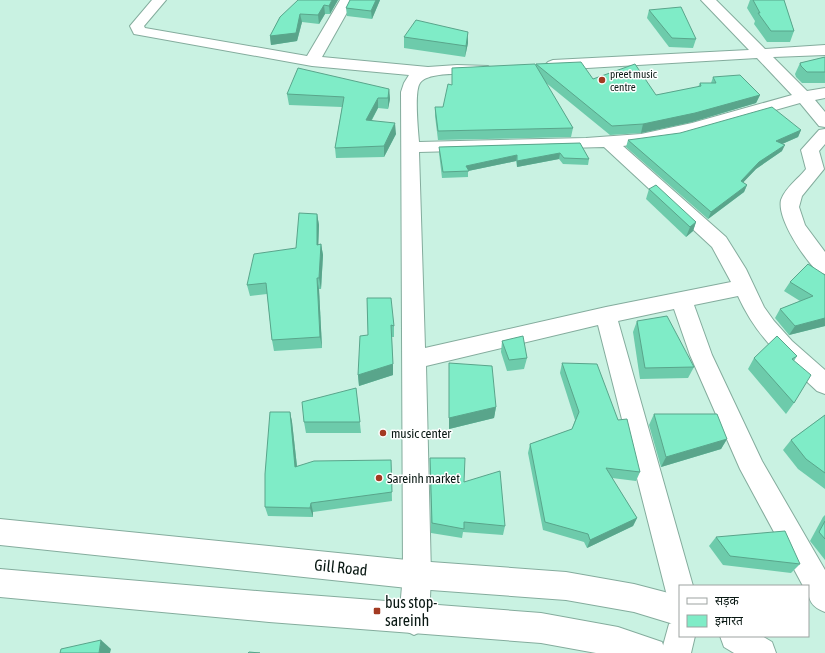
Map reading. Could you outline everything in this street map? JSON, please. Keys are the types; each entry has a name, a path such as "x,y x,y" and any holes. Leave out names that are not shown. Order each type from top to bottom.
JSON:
{"street":[{"path":"160,0 137,26 139,31 312,61 429,72 500,68"},
{"path":"312,61 347,0"},
{"path":"708,0 763,54 803,96 825,122"},
{"path":"532,66 825,50"},
{"path":"414,620 417,575 409,92 411,83 416,77 429,72"},
{"path":"411,147 607,142 640,139 678,132 803,96 825,93"},
{"path":"825,134 809,153 814,163 814,169 790,200 790,210 794,222 825,267"},
{"path":"607,142 719,242 736,269 755,310 766,327 784,347 825,384"},
{"path":"414,360 606,315 744,287"},
{"path":"682,300 701,355 753,468 825,598"},
{"path":"606,315 679,588"},
{"name":"Gill Road","path":"0,532 417,575 566,586 634,598 679,611"},
{"path":"0,583 414,620 541,628 618,642 651,653"},
{"path":"676,653 680,637"},
{"path":"737,637 761,653"}],"building":[{"path":"298,0 332,0 329,6 324,5 318,15 300,14 296,33 270,36 280,17"},
{"path":"350,0 376,0 371,11 346,8"},
{"path":"753,0 784,0 794,31 771,31 758,13 760,13"},
{"path":"681,7 696,39 672,38 649,10"},
{"path":"416,20 468,32 466,46 404,37"},
{"path":"825,57 825,72 807,72 800,63"},
{"path":"581,62 593,79 635,64 656,95 701,86 700,83 716,83 713,77 740,75 760,95 695,113 643,124 612,126 536,64"},
{"path":"535,64 573,128 438,131 435,107 443,107 448,84 452,85 452,68"},
{"path":"298,68 389,89 388,98 378,98 366,120 395,123 384,146 335,148 344,97 287,94"},
{"path":"772,107 801,130 776,141 785,145 759,162 741,181 747,185 711,212 628,140 680,133"},
{"path":"580,143 589,159 564,158 560,153 517,161 517,155 466,166 469,171 443,172 439,147"},
{"path":"656,185 696,222 690,227 649,189"},
{"path":"299,213 317,214 317,245 321,244 319,278 317,278 320,337 272,340 266,283 247,285 254,254 296,248"},
{"path":"808,264 825,275 825,318 795,326 780,309 813,296 790,282"},
{"path":"367,298 391,298 394,326 391,325 393,364 358,375 360,336 368,335"},
{"path":"667,316 694,367 645,368 637,321"},
{"path":"523,336 527,358 509,360 502,341"},
{"path":"777,336 797,356 792,359 811,375 794,403 754,358"},
{"path":"449,363 492,366 496,407 449,418"},
{"path":"562,363 597,364 618,420 627,419 640,472 606,468 637,518 590,540 588,534 545,522 530,444 572,429 579,412"},
{"path":"356,388 360,422 304,422 302,402"},
{"path":"270,412 290,412 295,467 314,461 391,460 392,492 311,503 310,508 265,507 265,474"},
{"path":"654,414 717,414 727,439 666,457"},
{"path":"825,415 825,473 806,459 791,440"},
{"path":"430,458 465,458 464,482 500,471 505,526 464,522 464,529 432,523"},
{"path":"825,521 825,539 819,532"},
{"path":"785,531 800,564 730,556 716,537"},
{"path":"101,640 99,653 60,653 61,649"}],"place":[{"name":"preet music centre","path":"602,80"},
{"name":"music center","path":"383,433"},
{"name":"Sareinh market","path":"379,478"},
{"name":"bus stop- sareinh","path":"377,611"}]}
